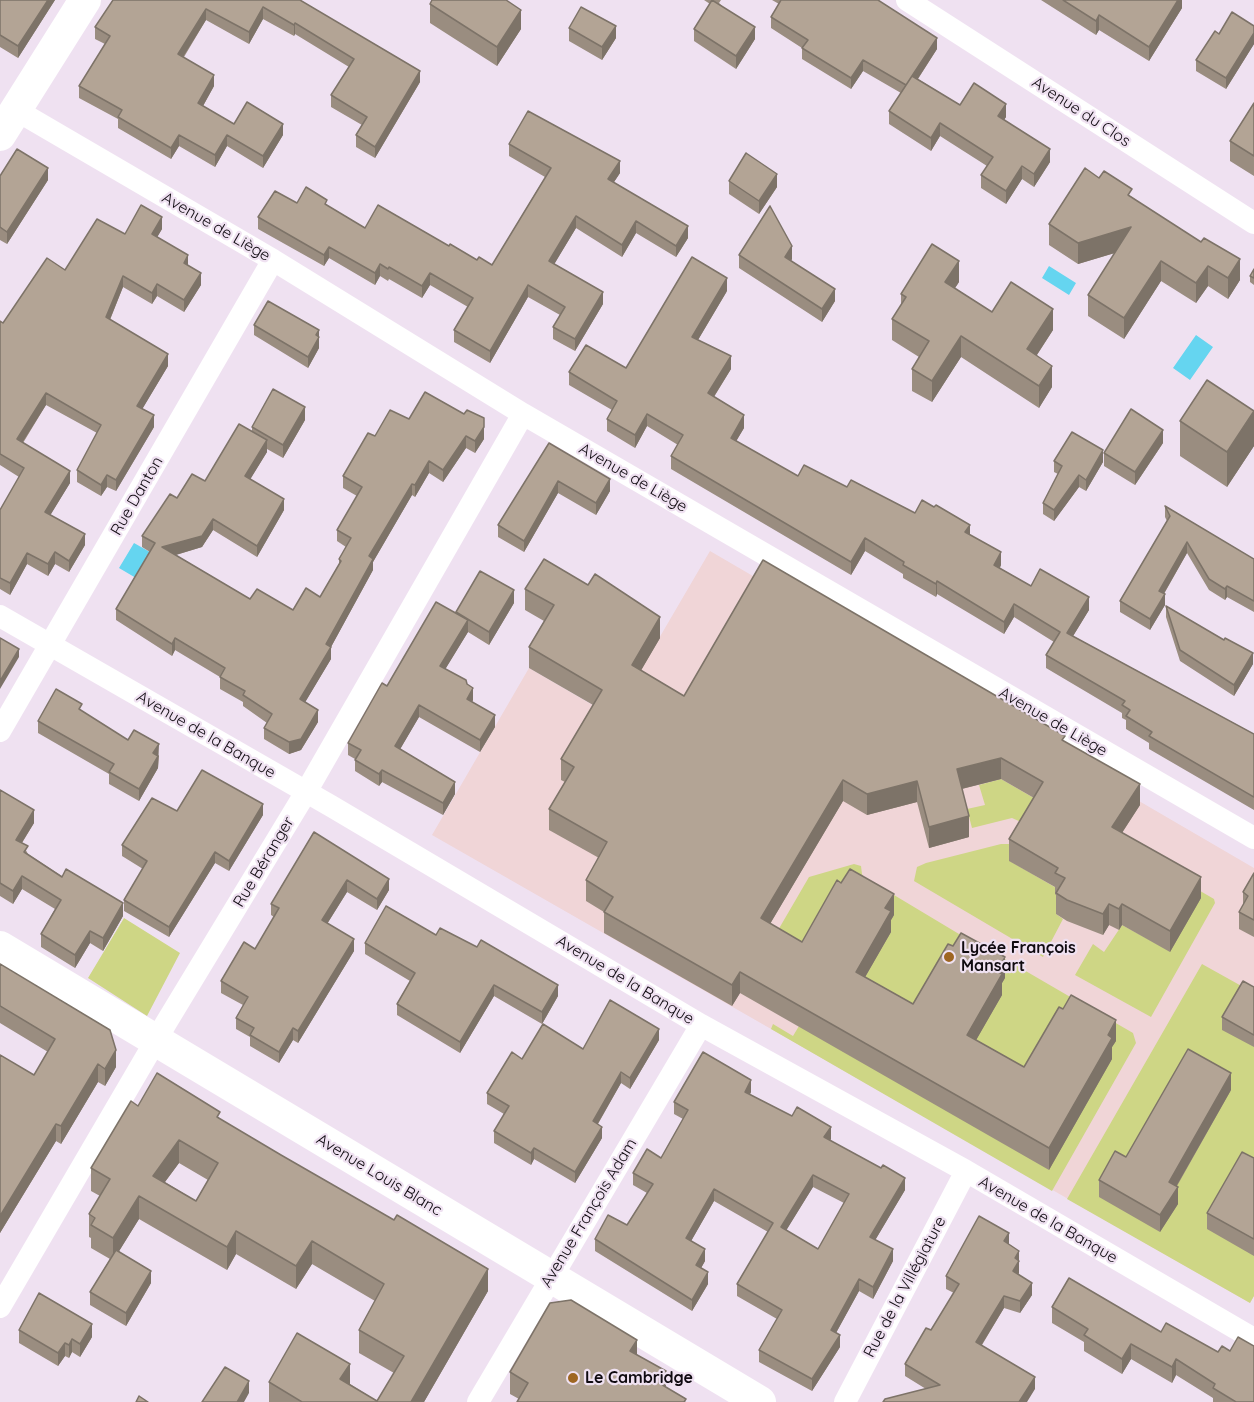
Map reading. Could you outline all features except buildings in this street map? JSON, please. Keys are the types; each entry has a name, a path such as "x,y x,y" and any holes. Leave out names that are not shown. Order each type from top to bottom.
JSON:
{"main road":[{"path":"8,122 85,0"},
{"name":"Avenue Louis Blanc","path":"0,947 746,1399"}],"street":[{"name":"Avenue du Clos","path":"910,1 1254,223"},
{"name":"Avenue de Liège","path":"8,122 273,260 523,414 1254,838"},
{"name":"Rue Danton","path":"0,731 273,260"},
{"name":"Rue Béranger","path":"0,1307 156,1040 306,792 523,414"},
{"name":"Avenue de la Banque","path":"0,616 306,792 701,1025 966,1171 1254,1339"},
{"name":"Avenue François Adam","path":"478,1402 701,1025"},
{"name":"Rue de la Villégiature","path":"845,1402 966,1171"}],"shaded area":[{"name":"Lycée François Mansart","path":"710,551 1254,868 1254,1296 1250,1303 432,835 529,668 613,717"}],"green space":[{"path":"1001,779 1039,801 1021,822 1012,818 972,828 967,809 985,805 979,785"},
{"path":"1001,844 1010,844 1010,861 1058,889 1065,899 1056,914 1063,919 1043,957 914,881 917,867 926,863"},
{"path":"854,864 861,866 868,886 802,963 770,944 809,877"},
{"path":"1183,881 1214,899 1215,903 1151,1017 1075,975 1093,944 1104,952 1122,925 1170,951"},
{"path":"894,895 979,946 913,1025 856,993 890,932 889,896"},
{"path":"124,918 180,953 147,1016 88,978"},
{"path":"1001,959 1005,959 1091,1009 1024,1088 967,1056"},
{"path":"1202,964 1254,993 1254,1296 1250,1303 1067,1199"},
{"path":"1114,1022 1133,1033 1136,1043 1052,1191 771,1029 773,1024 793,1036 799,1026 1049,1169 1108,1056"}],"water":[{"path":"1049,266 1076,283 1069,295 1042,278"},
{"path":"1196,335 1213,347 1190,380 1173,368"},
{"path":"134,543 171,564 158,591 119,568"}],"place":[{"name":"Lycée François Mansart","path":"949,957"},
{"name":"Le Cambridge","path":"573,1378"}]}
